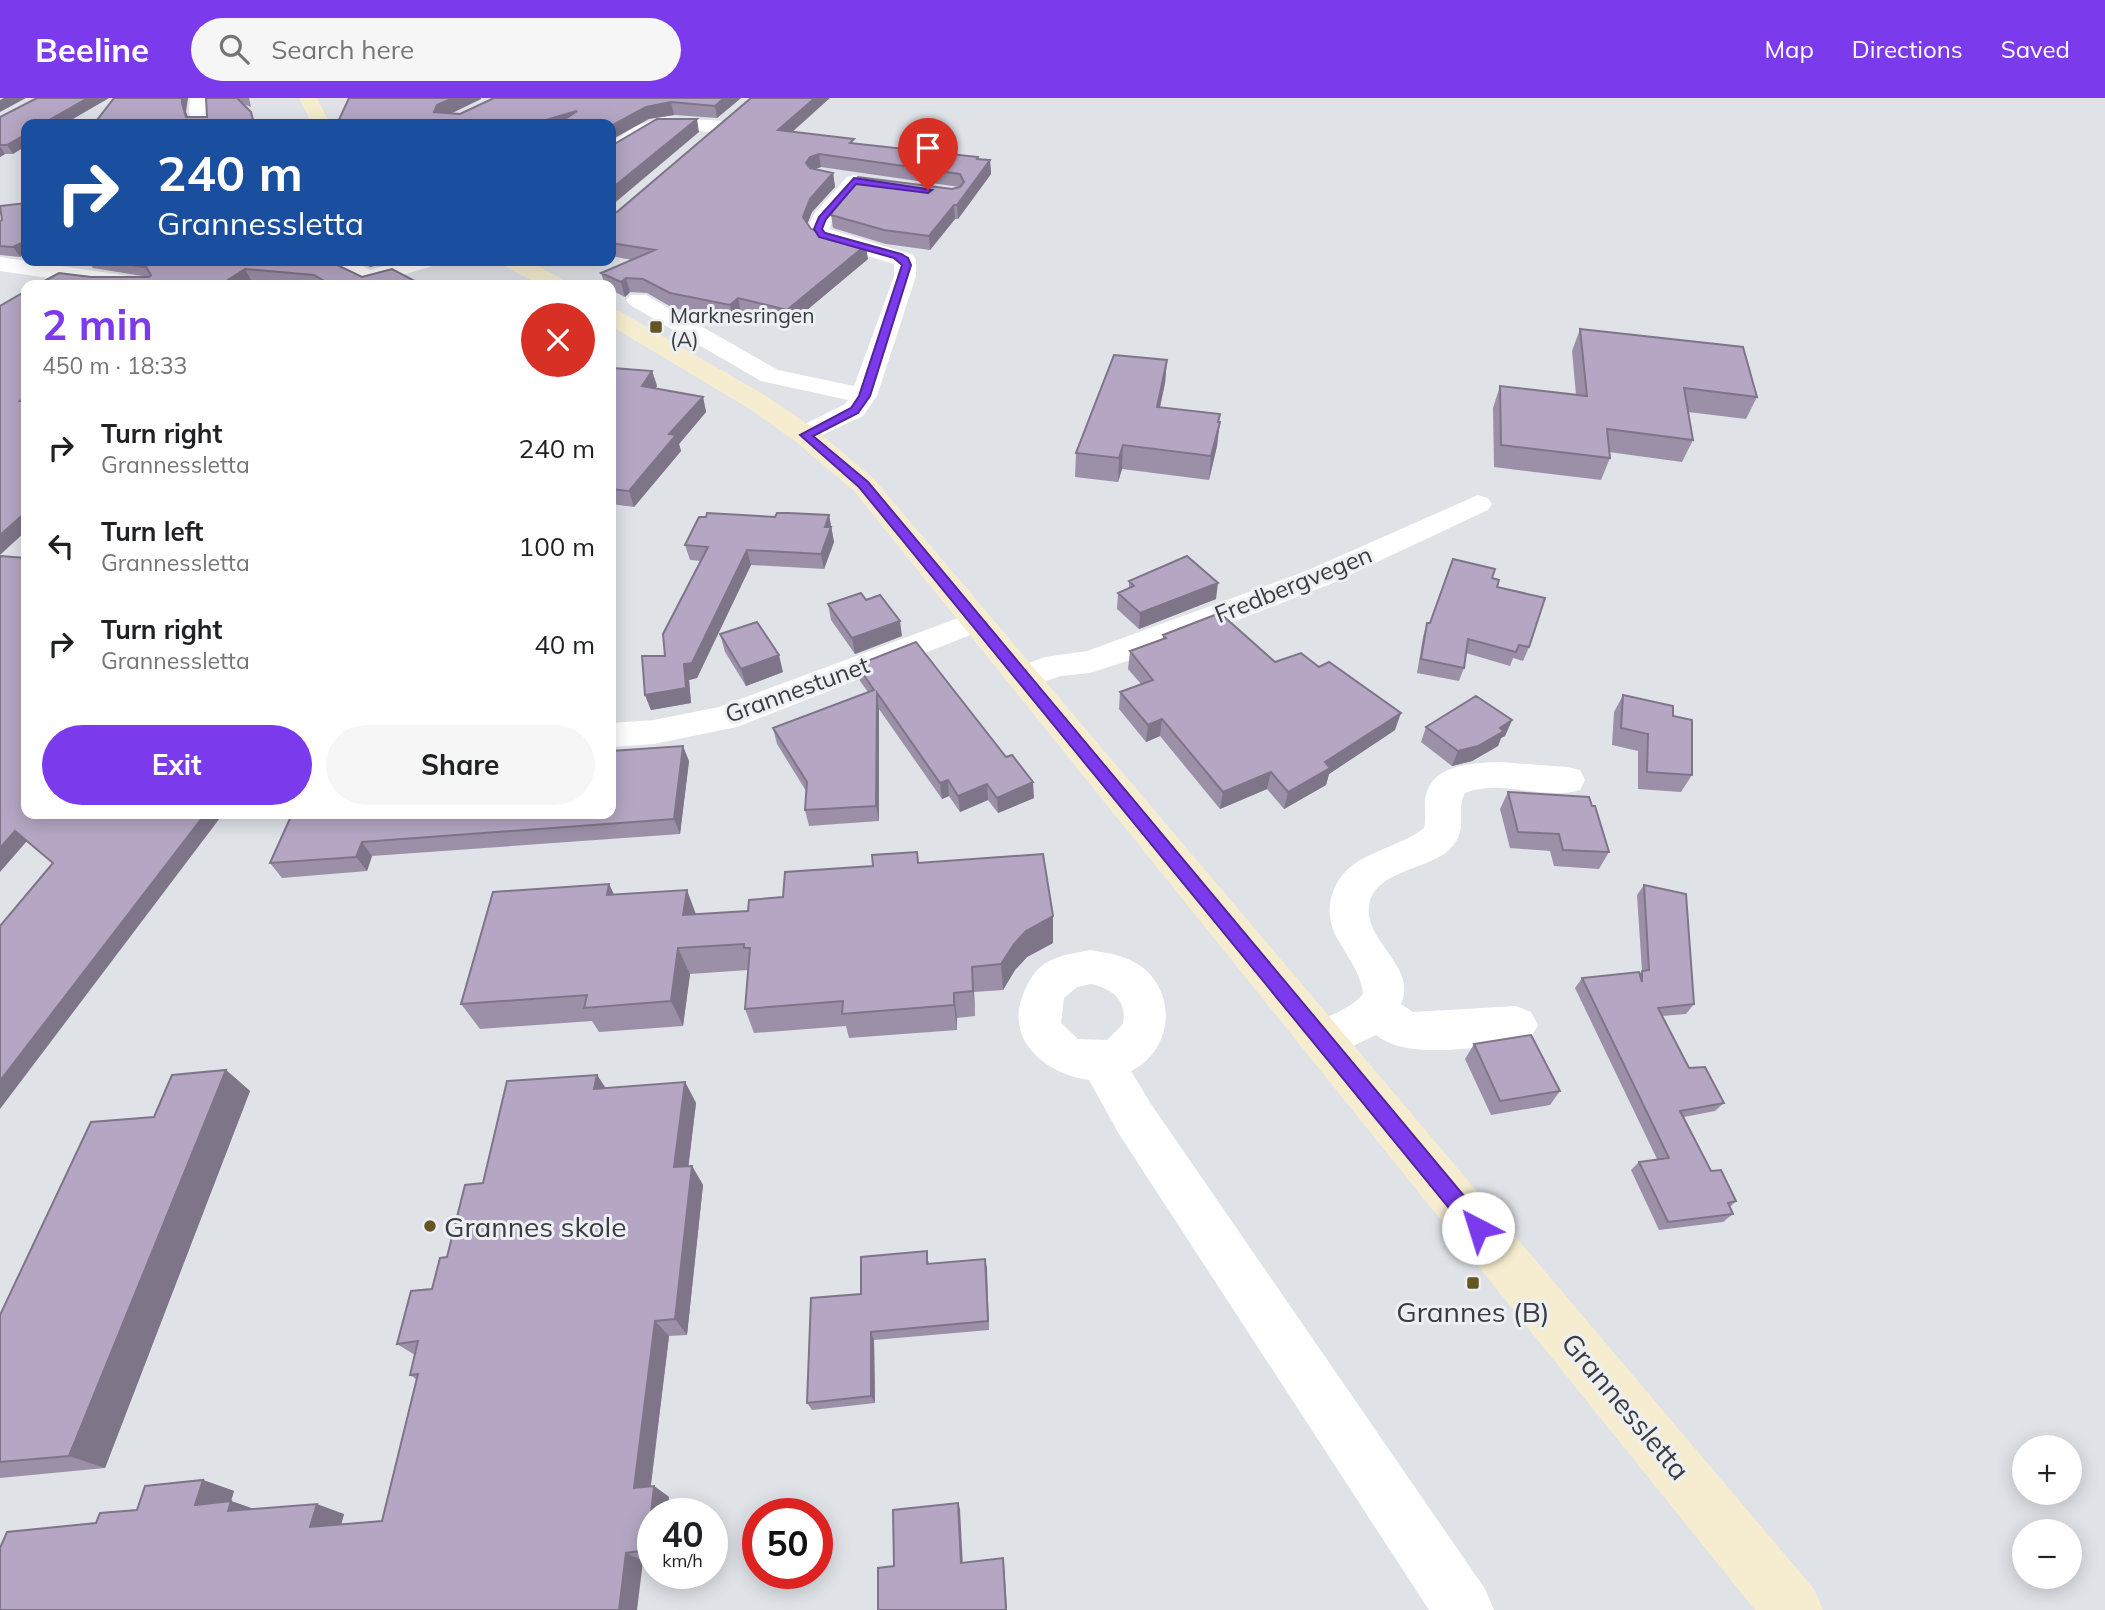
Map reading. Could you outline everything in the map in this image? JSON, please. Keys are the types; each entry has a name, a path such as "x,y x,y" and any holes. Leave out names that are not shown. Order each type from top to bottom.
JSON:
{"main road":[{"path":"308,98 318,119"},
{"path":"522,266 547,280"},
{"name":"Grannessletta","path":"624,308 805,435 864,485 1793,1610"}],"street":[{"path":"199,98 201,119"},
{"path":"702,144 740,113"},
{"path":"616,148 643,127 655,122 668,120 723,127"},
{"path":"805,435 855,410 864,396 906,265 905,260 897,256 822,235 818,229 843,179 879,184"},
{"path":"0,264 109,280"},
{"path":"342,266 356,280"},
{"path":"363,280 396,266"},
{"path":"364,280 409,266"},
{"name":"Grannessletta","path":"624,308 770,376 864,396"},
{"name":"Fredbergvegen","path":"1024,677 1056,665 1090,662 1317,578 1478,504"},
{"name":"Grannestunet","path":"616,736 654,732 725,718 977,621"},
{"path":"1323,1041 1377,1010 1385,997 1383,978 1356,939 1349,918 1352,894 1362,877 1376,866 1429,845 1438,838 1445,824 1445,792 1453,781 1476,775 1567,780"},
{"path":"1377,1010 1397,1026 1413,1031 1516,1025"},
{"path":"1102,1061 1135,1119 1198,1215 1464,1610"}],"building":[{"path":"37,98 88,98 51,119 21,119 21,137 7,145 0,145 0,117"},
{"path":"114,98 182,98 186,117 207,117 206,98 237,98 251,112 253,119 98,119"},
{"path":"349,98 453,98 437,105 434,112 460,114 494,98 724,98 715,106 671,102 646,107 616,123 616,119 565,119 577,111 549,119 339,119"},
{"path":"751,98 815,98 778,130 854,139 850,143 990,160 957,205 954,205 929,236 884,230 831,215 833,208 858,177 952,189 960,187 964,182 960,174 819,154 810,157 806,163 810,168 833,173 810,199 803,217 811,229 866,245 787,310 738,298 730,305 670,293 643,279 626,278 621,282 601,273 655,250 616,244 617,212"},
{"path":"657,119 697,119 616,185 616,143"},
{"path":"21,204 21,243 13,247 0,246 0,206"},
{"path":"139,266 339,266 362,277 392,269 413,280 322,280 314,275 245,269 228,280 46,280 59,273 91,277 149,277 151,275 146,267"},
{"path":"21,294 21,516 0,535 0,306"},
{"path":"1580,329 1743,347 1757,397 1684,388 1693,440 1607,429 1610,458 1501,445 1500,386 1587,396"},
{"path":"1114,355 1167,360 1157,407 1220,414 1211,456 1123,445 1119,458 1076,453"},
{"path":"616,368 652,371 642,386 703,397 669,434 676,435 629,491 616,490"},
{"path":"707,513 775,517 777,513 829,515 825,527 831,527 821,554 747,550 692,663 684,664 686,688 645,695 642,656 665,656 663,634 708,547 685,545 699,517 706,517"},
{"path":"0,556 21,558 21,819 201,819 0,1081 0,926 53,863 15,831 0,848"},
{"path":"1187,556 1218,583 1140,613 1118,593 1134,586 1129,581"},
{"path":"1453,559 1495,569 1492,578 1499,580 1497,587 1545,598 1529,647 1519,645 1516,652 1468,639 1464,668 1421,659 1427,623 1430,623"},
{"path":"861,593 866,600 880,595 900,621 852,638 828,604"},
{"path":"1220,613 1275,662 1301,653 1319,667 1329,662 1401,713 1325,762 1330,768 1288,792 1271,772 1223,792 1162,719 1148,725 1120,692 1153,680 1130,651"},
{"path":"757,622 779,655 741,669 720,634"},
{"path":"916,642 1006,757 1012,755 1033,782 997,798 987,784 958,796 948,780 940,783 877,693 876,806 805,810 807,782 773,728 874,690 857,665"},
{"path":"1623,695 1673,706 1673,716 1692,720 1692,775 1647,772 1648,734 1621,728"},
{"path":"1476,696 1512,720 1500,728 1504,731 1478,746 1458,751 1426,727"},
{"path":"683,746 674,819 362,842 356,857 270,863 290,819 616,819 616,751"},
{"path":"1508,792 1589,797 1592,806 1595,806 1609,852 1563,850 1559,834 1518,832"},
{"path":"917,852 918,863 1043,854 1053,916 1026,931 1001,964 972,967 973,991 954,993 954,1005 842,1014 843,1001 745,1009 750,948 744,948 744,944 678,948 671,1001 584,1008 587,995 461,1004 493,892 609,884 607,895 687,890 683,915 748,911 749,900 783,897 785,872 873,866 872,855"},
{"path":"1644,885 1686,894 1694,1004 1658,1008 1689,1068 1705,1067 1724,1103 1680,1111 1711,1171 1721,1170 1736,1201 1728,1203 1733,1214 1668,1222 1639,1162 1669,1158 1582,978 1639,972 1642,982 1642,971 1649,970"},
{"path":"1531,1035 1560,1091 1500,1101 1474,1044"},
{"path":"226,1070 69,1456 0,1462 0,1315 91,1122 154,1117 172,1075"},
{"path":"597,1075 594,1089 685,1082 674,1167 692,1166 675,1319 655,1321 634,1488 654,1486 653,1498 637,1498 637,1551 626,1553 619,1610 0,1610 0,1548 7,1532 96,1523 100,1513 137,1510 145,1486 203,1480 195,1505 231,1501 228,1511 317,1504 310,1527 382,1521 418,1374 410,1375 418,1341 397,1344 411,1291 432,1289 440,1258 447,1257 465,1185 483,1183 507,1081"},
{"path":"927,1251 927,1264 985,1259 988,1321 871,1332 871,1396 807,1403 811,1298 861,1294 861,1257"},
{"path":"958,1503 961,1563 1003,1558 1006,1610 878,1610 878,1568 894,1566 893,1510"}],"place":[{"name":"Marknesringen (A)","path":"656,327"},
{"name":"Grannes skole","path":"430,1226"},
{"name":"Grannes (B)","path":"1473,1283"}],"route":[{"path":"928,190 854,181 822,219 818,229 822,235 897,256 905,260 906,265 905,276 864,396 855,410 805,435 864,485 1478,1228"}]}
